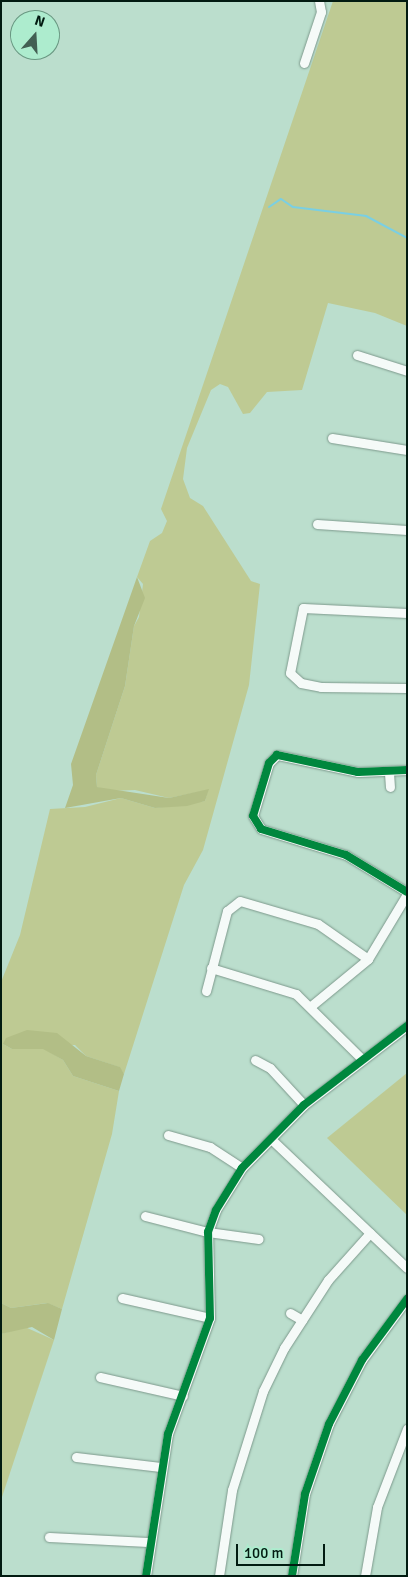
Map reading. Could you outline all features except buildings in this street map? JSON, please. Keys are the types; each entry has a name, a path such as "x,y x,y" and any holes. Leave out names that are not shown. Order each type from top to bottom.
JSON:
{"street":[{"path":"304,63 321,12 319,1"},
{"path":"357,355 407,371"},
{"path":"332,438 407,450"},
{"path":"317,524 407,530"},
{"path":"407,613 303,608 290,673 294,679 322,687 407,688"},
{"path":"311,1006 368,959 407,893 346,855 256,824 254,816 272,758 282,756 323,767 388,773 407,770"},
{"path":"388,773 390,786"},
{"path":"206,991 211,968 232,903 240,901 318,924 368,959"},
{"path":"211,968 280,987 311,1006 361,1058"},
{"path":"146,1576 148,1542 160,1467 210,1318 208,1232 222,1198 242,1168 304,1105 361,1058 407,1026"},
{"path":"254,1060 270,1068 304,1105"},
{"path":"168,1136 210,1147 242,1168"},
{"path":"271,1139 407,1268"},
{"path":"145,1216 208,1232 259,1239"},
{"path":"219,1576 232,1490 250,1428 284,1348 328,1280 370,1233"},
{"path":"122,1298 210,1318"},
{"path":"292,1576 305,1494 330,1424 362,1360 407,1299"},
{"path":"290,1313 302,1320"},
{"path":"100,1377 183,1396"},
{"path":"365,1576 377,1507 407,1429"},
{"path":"76,1457 160,1467"},
{"path":"49,1537 148,1542"}],"green space":[{"path":"333,1 407,1 407,326 375,313 328,303 302,390 267,392 250,413 243,414 228,387 220,384 211,390 187,448 183,479 190,498 203,506 251,581 260,584 249,685 203,850 184,885 124,1074 119,1067 86,1056 75,1045 3,1044 12,1049 43,1048 63,1060 73,1076 119,1091 112,1134 62,1309 47,1303 11,1308 1,1303 1,982 20,935 50,809 85,807 121,798 155,808 205,801 208,790 169,798 135,790 108,791 97,787 96,775 125,686 134,626 139,617 143,584 137,577 150,541 162,533 167,521 161,509"},
{"path":"137,577 145,598 134,626 125,686 96,775 97,787 169,798 209,789 205,801 187,806 155,808 121,798 65,808 73,785 71,764"},
{"path":"27,1030 57,1033 86,1056 120,1067 124,1074 119,1091 73,1076 63,1060 43,1049 12,1049 3,1044 6,1038"},
{"path":"407,1073 407,1215 327,1138"},
{"path":"1,1303 11,1308 48,1303 62,1309 54,1340 32,1327 1,1334"},
{"path":"25,1327 54,1340 1,1500 1,1334"}],"waterway":[{"path":"269,207 281,199 293,207 366,216 407,238"}],"cycle path":[{"path":"407,770 358,772 277,755 269,763 253,816 261,829 346,855 407,892"},
{"path":"146,1576 168,1434 210,1318 208,1232 216,1210 242,1168 304,1105 407,1026"},
{"path":"292,1576 305,1494 329,1424 362,1360 407,1299"}]}
